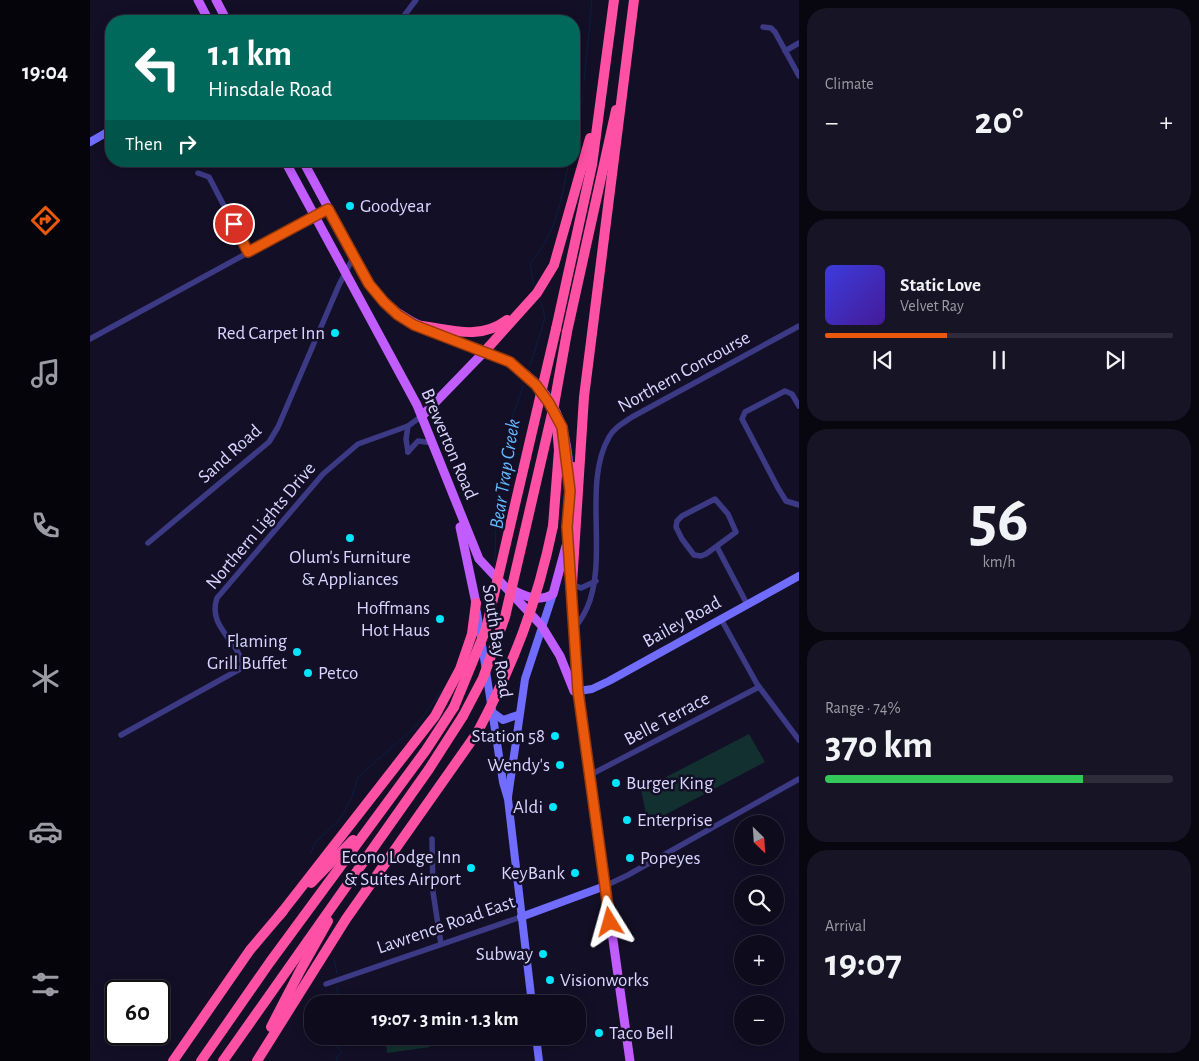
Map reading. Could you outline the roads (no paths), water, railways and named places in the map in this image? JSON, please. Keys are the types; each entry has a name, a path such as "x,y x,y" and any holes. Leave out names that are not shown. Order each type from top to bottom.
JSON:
{"highway":[{"path":"200,1061 377,817 454,707 486,629 592,165 614,0"},
{"path":"570,491 629,53 634,0"},
{"path":"223,1061 429,769 463,716 483,678 505,617 554,405 567,332 629,53"},
{"path":"485,351 547,278 557,258 603,83"},
{"path":"414,325 463,333 487,330 500,325 526,305"},
{"path":"572,584 584,397"},
{"path":"256,1061 341,927 477,733 506,679 520,645 545,564 553,526 559,450 556,414"},
{"path":"173,1061 250,950 279,916 435,716 460,669 472,634 476,603"},
{"path":"279,916 377,817"},
{"path":"252,1061 301,969 361,865"},
{"path":"166,1061 200,1022"}],"main road":[{"path":"198,0 206,15"},
{"path":"216,0 224,15"},
{"path":"90,142 105,133"},
{"name":"Brewerton Road","path":"288,167 422,416 476,553 485,566 541,625 576,687"},
{"name":"Brewerton Road","path":"306,167 369,284 384,302 398,315 414,325 510,362 528,376 544,395 562,427 570,491 567,527 572,584 576,687 630,1061"},
{"path":"422,416 485,351"},
{"name":"South Bay Road","path":"452,490 476,603 503,782 508,799 531,995"},
{"name":"South Bay Road","path":"508,799 518,715 527,671 565,551 567,527"},
{"name":"Bailey Road","path":"576,687 592,689 799,576"},
{"path":"504,586 528,597 538,599 552,594"},
{"path":"492,712 502,720 518,715"},
{"name":"Lawrence Road East","path":"521,916 605,886"},
{"path":"537,1045 540,1061"}],"street":[{"path":"405,15 416,0"},
{"path":"763,27 771,28 799,76"},
{"path":"785,51 799,44"},
{"path":"198,173 209,178 248,252"},
{"path":"90,339 328,209"},
{"name":"Sand Road","path":"148,544 269,442 278,427 354,256"},
{"name":"Northern Concourse","path":"574,627 579,624 585,612 596,581 595,538 599,470 603,451 610,436 619,426 632,417 799,326"},
{"path":"799,406 792,394 785,391 745,412 742,419 786,501 799,504"},
{"path":"422,416 408,426 406,439 408,452 418,441 434,443"},
{"name":"Northern Lights Drive","path":"121,735 240,670 243,665 241,657 226,638 215,617 217,598 323,474 358,444 408,426"},
{"path":"715,499 728,514 736,532 717,547 701,556 694,555 676,527 677,521 682,516 715,499"},
{"path":"717,547 748,604"},
{"path":"572,584 581,588 596,581"},
{"path":"721,619 759,687 799,740"},
{"name":"Belle Terrace","path":"590,775 759,687"},
{"path":"605,886 799,779"},
{"path":"432,839 432,892 441,944"},
{"name":"Lawrence Road East","path":"326,984 521,916"}],"waterway":[{"name":"Bear Trap Creek","path":"584,82 592,0"},
{"name":"Bear Trap Creek","path":"580,109 583,95"},
{"name":"Bear Trap Creek","path":"534,286 530,263 539,252 552,228 557,215 568,167"},
{"name":"Bear Trap Creek","path":"530,366 545,318 541,301"},
{"name":"Bear Trap Creek","path":"495,562 496,513 508,430 523,386"},
{"name":"Bear Trap Creek","path":"311,853 315,843 341,818 352,797 358,777 416,726 445,687"},
{"name":"Bear Trap Creek","path":"334,958 337,974"},
{"name":"Bear Trap Creek","path":"337,987 337,995"},
{"name":"Bear Trap Creek","path":"337,1045 342,1053 336,1058 337,1061"}],"place":[{"name":"Goodyear","path":"350,206"},
{"name":"Red Carpet Inn","path":"335,333"},
{"name":"Olum's Furniture & Appliances","path":"350,538"},
{"name":"Hoffmans Hot Haus","path":"440,619"},
{"name":"Flaming Grill Buffet","path":"297,652"},
{"name":"Petco","path":"308,673"},
{"name":"Station 58","path":"555,736"},
{"name":"Wendy's","path":"560,765"},
{"name":"Burger King","path":"616,783"},
{"name":"Aldi","path":"553,807"},
{"name":"Enterprise","path":"627,820"},
{"name":"Popeyes","path":"630,858"},
{"name":"Econo Lodge Inn & Suites Airport","path":"471,868"},
{"name":"KeyBank","path":"575,873"},
{"name":"Subway","path":"543,954"},
{"name":"Visionworks","path":"550,980"},
{"name":"Taco Bell","path":"599,1033"}]}
